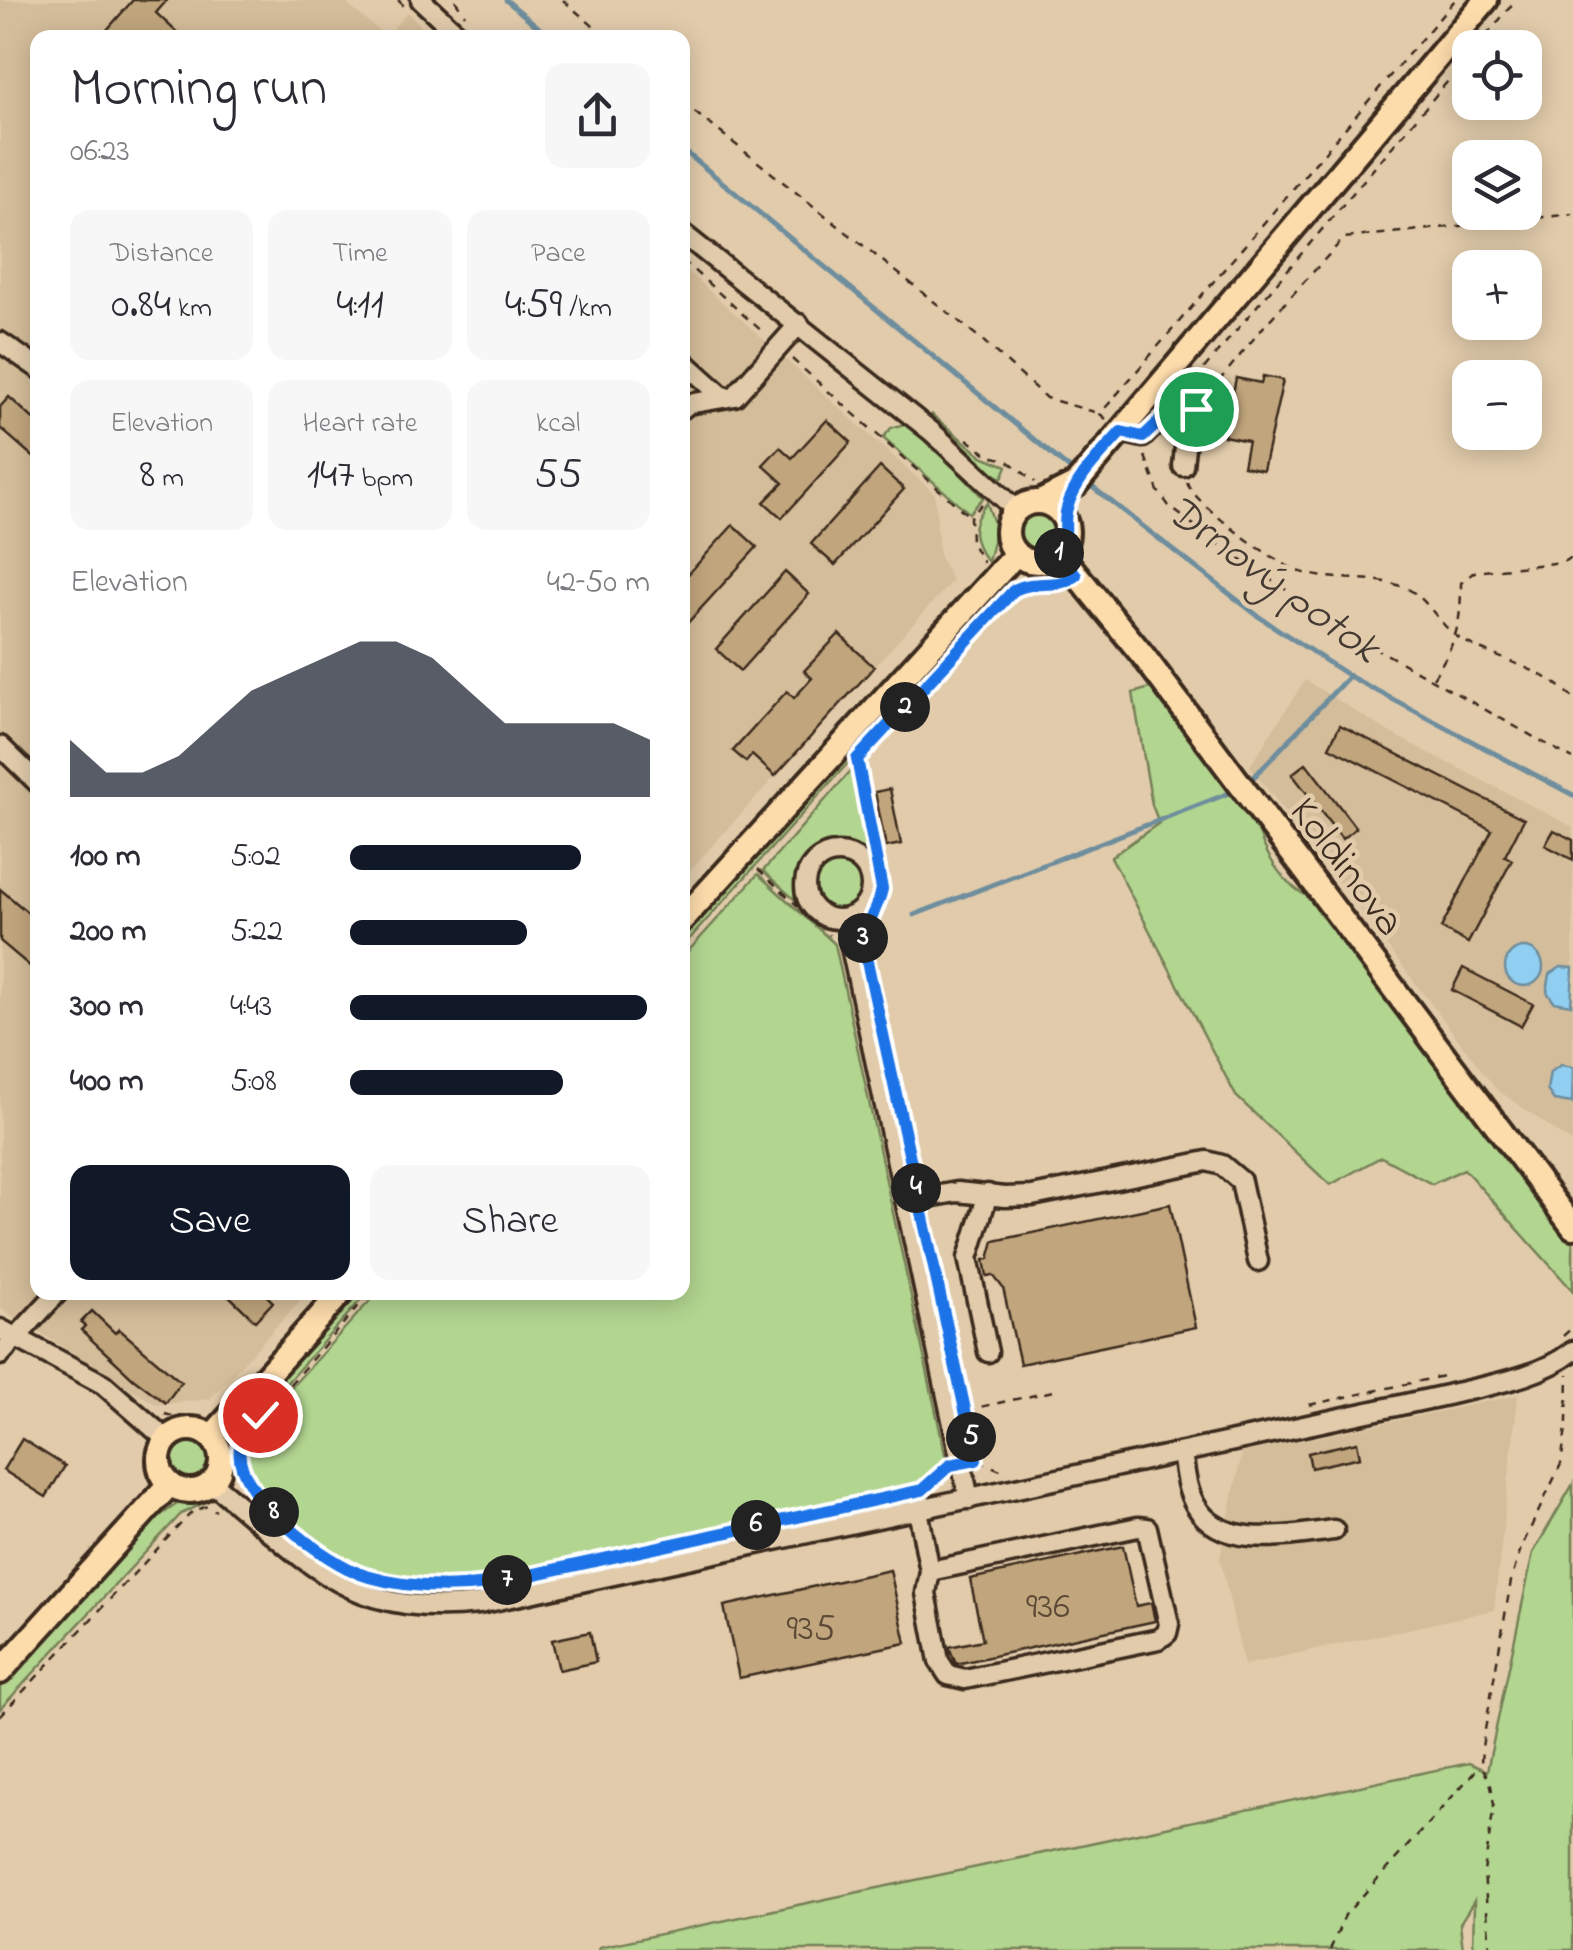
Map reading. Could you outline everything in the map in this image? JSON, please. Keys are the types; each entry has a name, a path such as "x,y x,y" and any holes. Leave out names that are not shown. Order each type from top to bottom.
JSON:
{"main road":[{"path":"1065,519 1072,489 1105,450 1115,427 1486,0"},
{"path":"1042,493 1065,519 1068,531 1059,553 1033,562 1016,554 1007,536 1010,517 1042,493 1072,489"},
{"name":"Koldinova","path":"1059,553 1145,658 1573,1226"},
{"path":"690,911 1016,554"},
{"path":"211,1436 335,1300"},
{"path":"186,1429 211,1436 222,1457 221,1468 212,1483 188,1492 170,1484 159,1464 166,1440 186,1429"},
{"path":"0,1672 170,1484"}],"street":[{"path":"421,0 453,30"},
{"path":"690,239 932,432 1016,510"},
{"path":"690,406 735,396 799,324"},
{"path":"0,342 30,363"},
{"path":"690,367 723,396"},
{"path":"1115,427 1143,437 1163,418 1186,438 1183,466"},
{"path":"0,746 30,775"},
{"path":"845,919 969,1499"},
{"path":"906,1201 957,1192 1032,1196 1194,1162 1222,1165 1241,1181 1258,1261"},
{"path":"988,1194 968,1258 988,1352"},
{"path":"0,1354 7,1334 48,1300"},
{"path":"7,1334 103,1384 166,1440"},
{"path":"212,1483 302,1560 346,1587 382,1600 451,1607 1506,1381 1564,1351"},
{"path":"1182,1453 1194,1504 1206,1521 1220,1529 1256,1536 1334,1530"},
{"path":"918,1510 930,1571 926,1593 939,1661 942,1670 956,1679 1159,1639 1170,1624 1147,1528 930,1571"}],"path":[{"path":"563,0 598,30"},
{"path":"1100,414 1455,0"},
{"path":"1491,30 1516,0"},
{"path":"1163,418 1452,76"},
{"path":"690,108 980,338 1046,398 1100,414 1143,450 1158,492 1169,506 1226,550 1348,631 1573,759"},
{"path":"1186,438 1193,428 1196,409 1264,325 1344,238 1573,214"},
{"path":"690,267 767,336"},
{"path":"782,350 970,517"},
{"path":"1183,466 1189,492 1295,571 1406,587 1456,637 1553,682 1573,698"},
{"path":"1016,468 1042,493"},
{"path":"1432,679 1452,650 1461,620 1461,584 1474,572 1563,562 1573,556"},
{"path":"896,717 1014,590 1033,582 1058,586 1076,575"},
{"path":"857,759 882,889 863,938"},
{"path":"268,1506 249,1484 240,1448 247,1433 364,1300"},
{"path":"1330,1950 1345,1915 1481,1764 1511,1580 1520,1548 1561,1464 1569,1390 1564,1351 1573,1327"},
{"path":"1310,1405 1463,1372"},
{"path":"965,1410 1058,1390"},
{"path":"158,1411 182,1419 217,1408 247,1433"},
{"path":"922,1490 950,1465 963,1462 976,1460 1005,1472"},
{"path":"0,1716 192,1512 206,1506 220,1513 233,1500"},
{"path":"1481,1764 1491,1785 1494,1805 1484,1872 1490,1950"}],"shaded area":[{"path":"0,0 342,0 378,30 30,30 30,1300 301,1300 210,1399 157,1405 0,1308"},
{"path":"408,12 425,30 392,30"},
{"path":"690,273 935,494 939,555 952,581 690,870"},
{"path":"1305,680 1392,734 1573,827 1573,1143 1496,1089 1250,766"},
{"path":"1518,1395 1494,1610 1244,1665 1220,1558 1242,1453"}],"green space":[{"path":"931,414 982,456 1007,466 1002,478 992,472"},
{"path":"907,423 924,434 983,498 969,513 883,438 891,428"},
{"path":"987,503 996,529 988,562 974,532"},
{"path":"1036,512 1050,518 1056,532 1050,546 1036,552 1022,546 1016,532 1022,518"},
{"path":"1000,593 865,745 860,740 971,619"},
{"path":"1157,686 1254,816 1275,867 1294,887 1317,900 1573,1243 1573,1291 1464,1169 1432,1184 1381,1157 1330,1185 1236,1096 1111,857 1159,823 1152,805 1133,693"},
{"path":"853,748 858,752 690,938 690,926"},
{"path":"855,766 876,865 863,851 847,844 832,844 818,850 806,860 799,874 798,890 805,909 763,871"},
{"path":"839,860 857,868 865,886 857,904 839,912 821,904 813,886 821,868"},
{"path":"758,874 835,944 947,1463 918,1488 478,1582 448,1584 391,1577 340,1557 316,1542 266,1497 247,1469 245,1452 256,1426 268,1411 371,1300 690,1300 690,949"},
{"path":"351,1300 361,1300 248,1426 243,1425"},
{"path":"191,1442 205,1448 211,1462 205,1476 191,1482 177,1476 171,1462 177,1448"},
{"path":"1573,1484 1573,1950 1473,1950 1474,1901 1460,1923 1463,1950 598,1950 1469,1763 1487,1771 1533,1553"},
{"path":"204,1503 181,1514 0,1709 0,1685 151,1522 177,1504"}],"water":[{"path":"1524,948 1538,953 1543,967 1538,981 1524,986 1510,981 1505,967 1510,953"},
{"path":"1561,967 1573,968 1571,1005 1554,1002 1547,992 1550,974"},
{"path":"1561,1065 1573,1067 1572,1103 1554,1100 1547,1090 1550,1072"}],"building":[{"path":"133,0 167,0 156,13 174,30 107,30"},
{"path":"1263,376 1283,380 1263,470 1243,466 1248,441 1224,436 1236,378 1261,383"},
{"path":"9,397 30,416 30,454 0,428 0,407"},
{"path":"827,420 851,442 782,518 764,502 783,483 763,465 780,447 792,458"},
{"path":"880,467 904,489 835,565 811,544"},
{"path":"733,525 757,547 690,620 690,572"},
{"path":"785,572 809,594 740,671 716,649"},
{"path":"839,634 874,667 775,776 752,755 746,762 733,751 787,691 794,698 812,678 804,671"},
{"path":"1340,725 1524,819 1505,856 1512,860 1468,943 1441,928 1492,830 1329,747"},
{"path":"1306,763 1356,828 1342,839 1292,774"},
{"path":"890,789 901,844 886,847 875,792"},
{"path":"1554,830 1573,840 1573,860 1545,845"},
{"path":"0,889 30,914 30,966 0,941"},
{"path":"1463,968 1533,1004 1521,1026 1452,990"},
{"path":"1170,1204 1196,1327 1020,1364 1003,1288 993,1275 987,1276 984,1260 989,1259 994,1241"},
{"path":"233,1300 271,1300 255,1321"},
{"path":"92,1311 181,1382 166,1403 81,1330 85,1326 81,1322"},
{"path":"22,1439 65,1466 46,1497 3,1470"},
{"path":"1357,1442 1360,1457 1311,1468 1308,1453"},
{"path":"1123,1546 1136,1606 1151,1603 1155,1621 956,1664 949,1647 983,1640 970,1579"},
{"path":"890,1570 906,1643 739,1678 724,1606"},
{"path":"590,1632 596,1662 559,1670 552,1640"}],"waterway":[{"name":"Drnový potok","path":"506,0 542,30"},
{"name":"Drnový potok","path":"690,156 1077,475"},
{"name":"Drnový potok","path":"1086,482 1258,616 1349,676 1573,795"},
{"path":"1252,779 1349,676"},
{"path":"914,915 1232,792"}],"route":[{"path":"260,1415 240,1448 242,1466 249,1484 294,1530 362,1575 411,1586 450,1589 489,1584 922,1490 950,1465 976,1460 865,952 865,926 879,903 882,889 857,759 1014,590 1033,582 1058,586 1076,575 1059,553 1066,543 1068,507 1076,484 1121,432 1143,437 1163,418 1186,438 1193,428 1196,409"}]}
